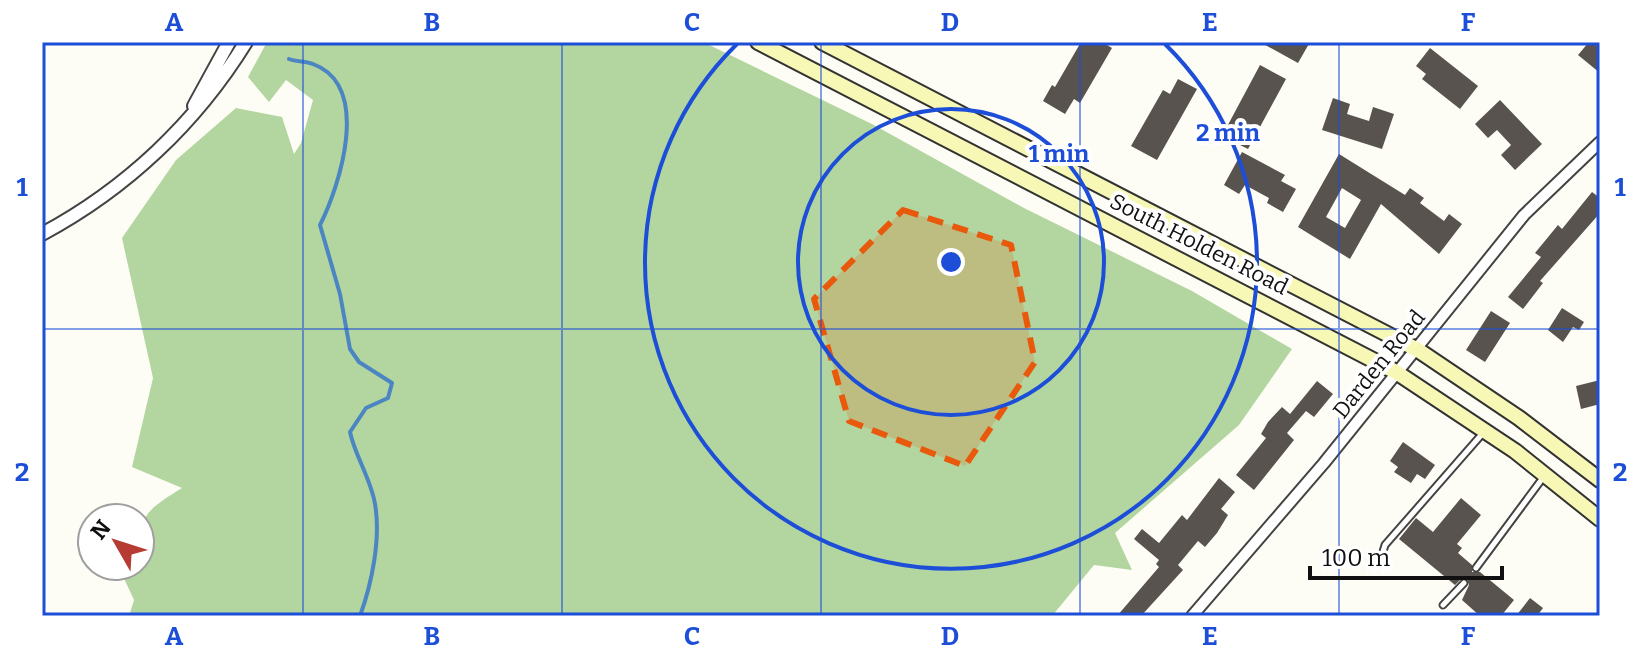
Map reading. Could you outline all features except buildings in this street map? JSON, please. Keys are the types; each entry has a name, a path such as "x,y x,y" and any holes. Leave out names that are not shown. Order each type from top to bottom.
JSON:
{"main road":[{"name":"South Holden Road","path":"758,42 1396,372 1485,430 1546,474 1600,519"},
{"name":"South Holden Road","path":"822,42 1418,350 1519,418 1600,480"}],"street":[{"path":"186,120 229,42"},
{"path":"42,234 129,180 210,96 246,42"},
{"name":"Darden Road","path":"1192,616 1324,463 1396,372 1418,350 1524,215 1600,142"}],"lane":[{"path":"1382,555 1385,545 1485,430"},
{"path":"1476,568 1546,474"},
{"path":"1443,605 1464,583"}],"highlighted area":[{"path":"903,210 1011,245 1035,362 965,466 849,421 814,299"}],"green space":[{"path":"267,42 703,42 872,124 1024,208 1192,291 1292,349 1239,425 1115,533 1132,570 1094,565 1052,616 129,616 134,600 126,582 156,582 156,506 182,488 132,467 153,378 122,238 176,160 236,108 282,117 294,154 301,143 313,100 286,80 269,102 248,77"}],"waterway":[{"path":"289,59 313,64 331,76 342,93 346,138 336,186 320,225 340,294 350,349 359,362 392,383 388,398 366,408 350,432 373,495 377,517 374,560 360,616"}]}
